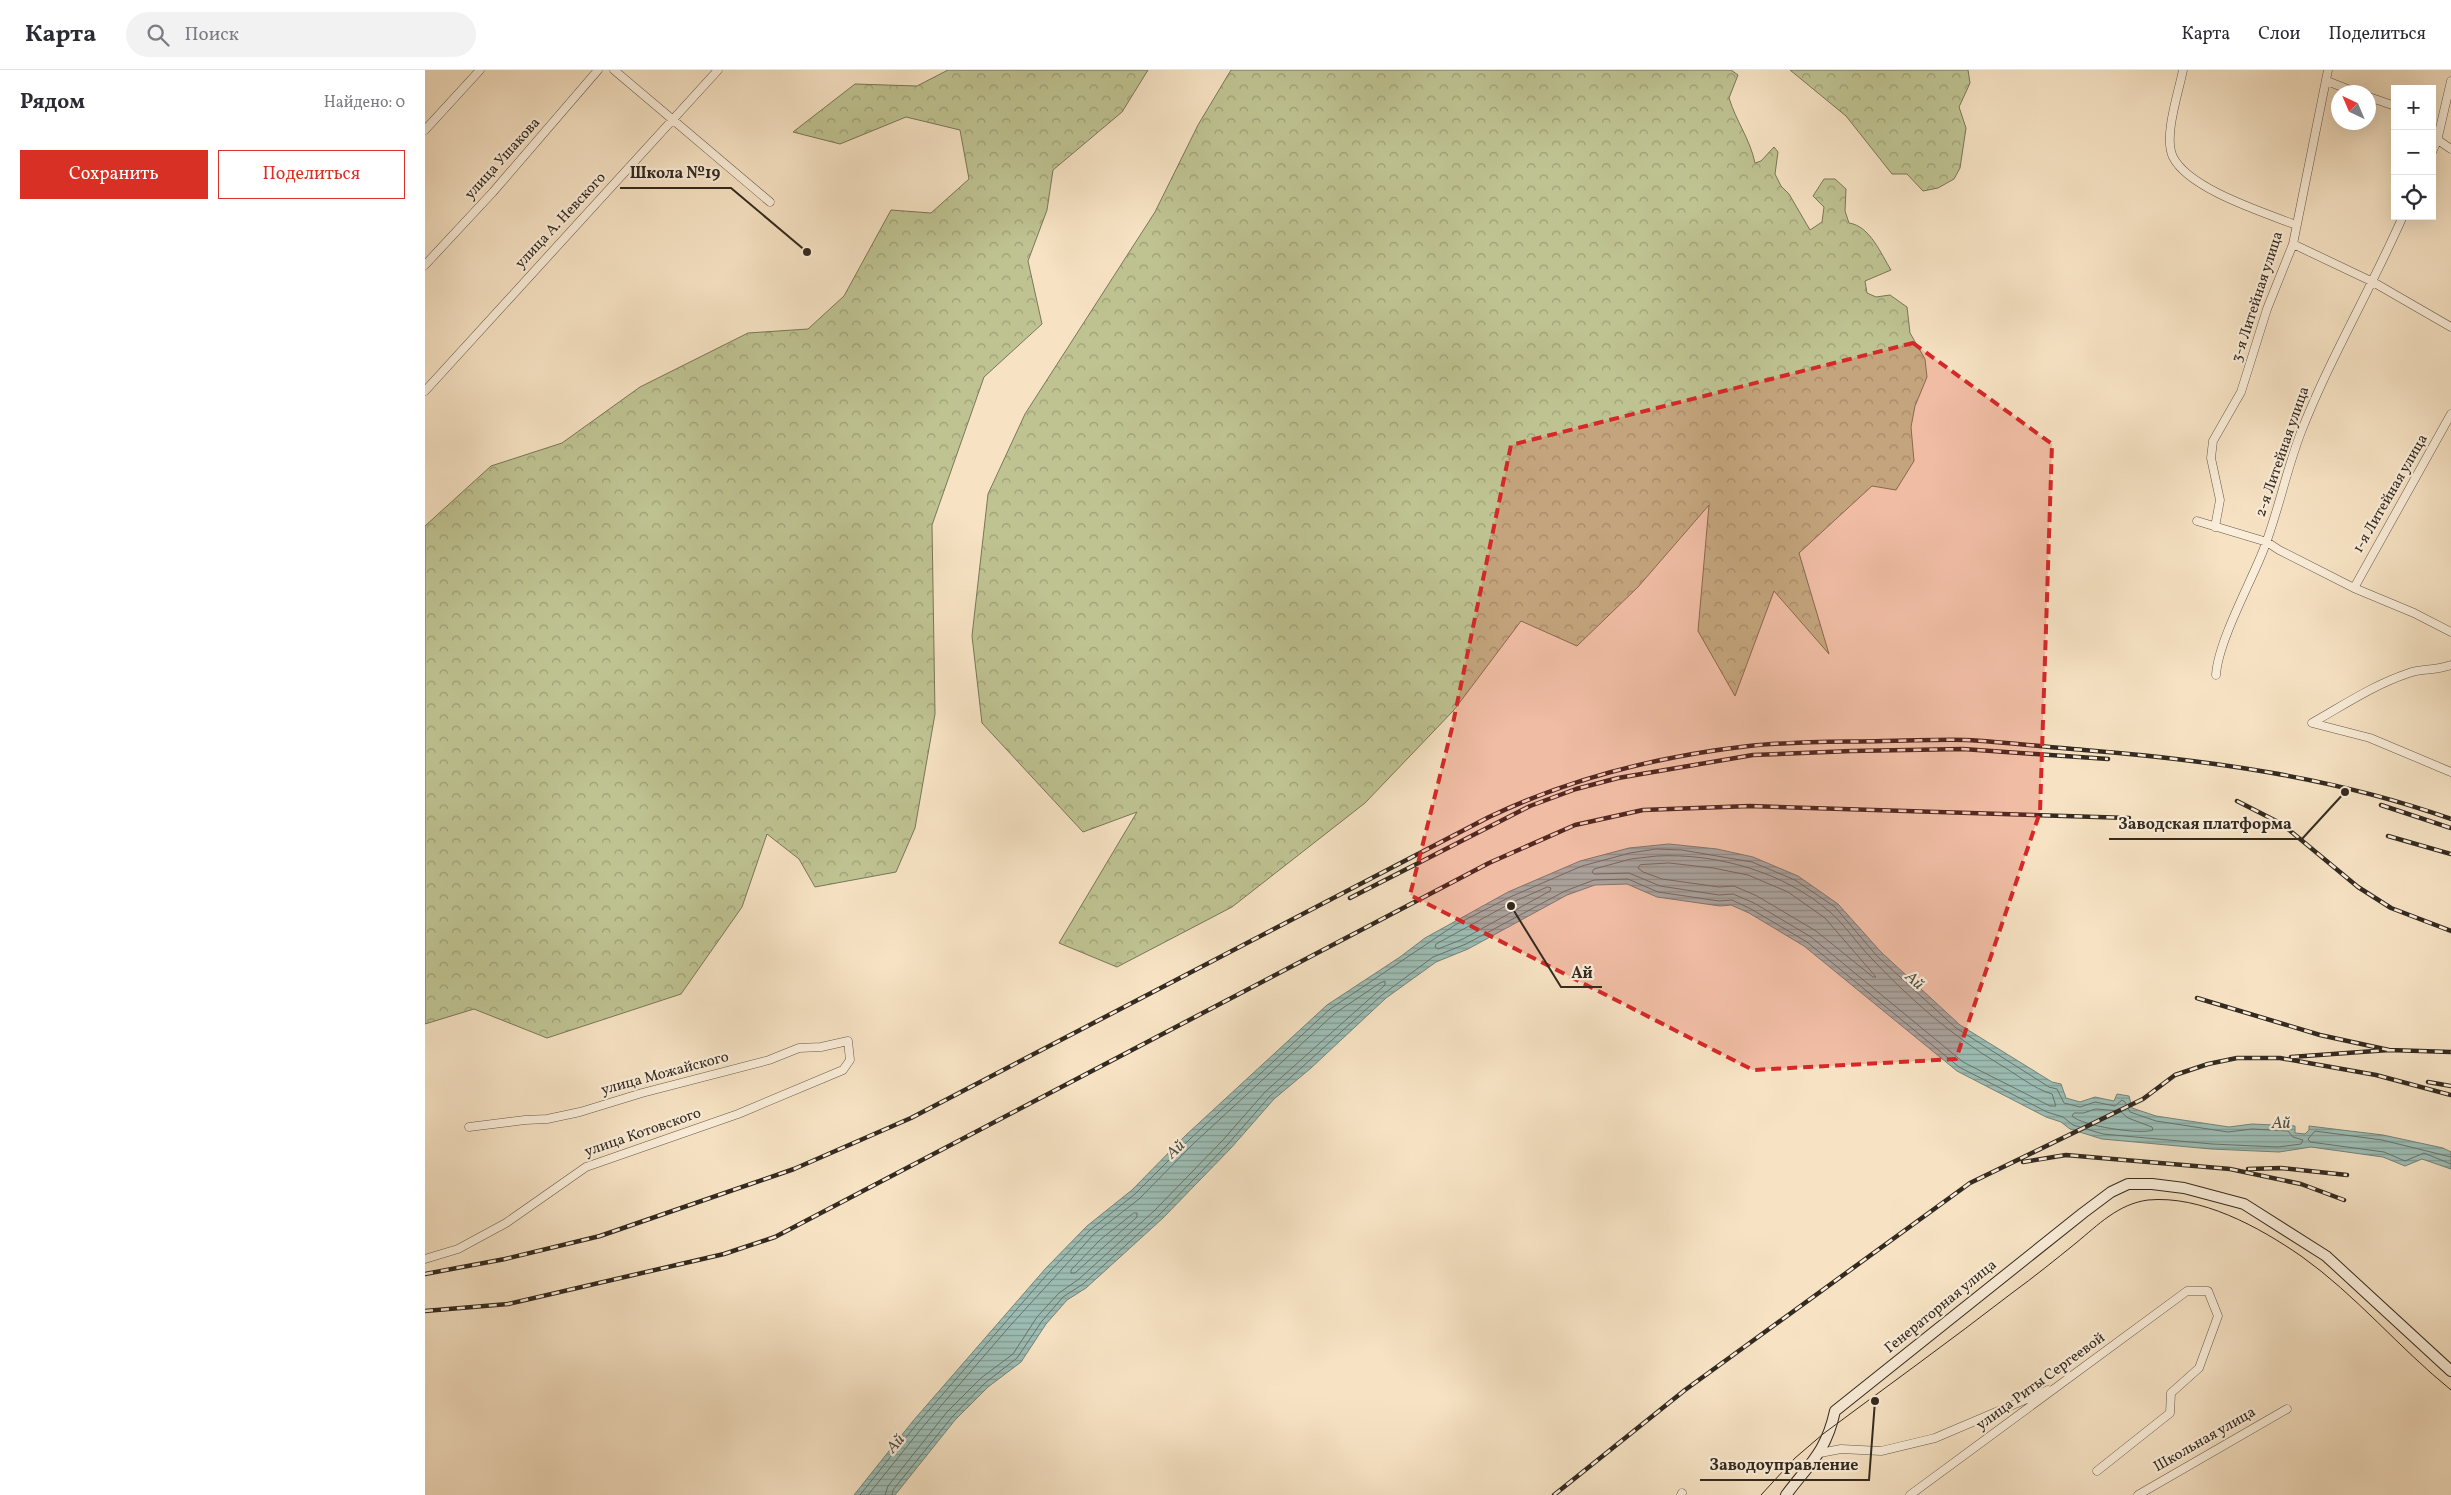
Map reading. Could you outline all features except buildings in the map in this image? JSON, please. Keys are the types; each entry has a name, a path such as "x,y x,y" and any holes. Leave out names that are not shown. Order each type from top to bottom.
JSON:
{"main road":[{"name":"Генераторная улица","path":"1786,1495 1820,1453 1830,1434 1835,1411 2111,1192 2128,1184 2152,1184 2184,1188 2244,1204 2326,1256 2451,1371"}],"street":[{"path":"425,130 480,70"},
{"name":"улица Ушакова","path":"425,265 493,192 598,70"},
{"path":"614,70 770,202"},
{"name":"улица А. Невского","path":"425,391 718,70"},
{"path":"2183,70 2169,135 2172,157 2189,175 2209,189 2296,225"},
{"name":"3-я Литейная улица","path":"2215,527 2220,500 2211,458 2213,441 2241,392 2267,310 2293,244 2305,193 2328,70"},
{"path":"2327,81 2337,85"},
{"path":"2436,134 2451,81"},
{"path":"2376,99 2391,105"},
{"path":"2436,139 2451,149"},
{"name":"2-я Литейная улица","path":"2216,675 2217,664 2227,636 2267,542 2301,433 2335,354 2373,282 2401,220"},
{"path":"2293,244 2373,282 2451,327"},
{"name":"1-я Литейная улица","path":"2354,588 2451,414"},
{"path":"2197,521 2267,542 2286,554 2354,588 2414,612 2451,632"},
{"path":"2451,665 2431,671 2412,671 2391,679 2366,690 2312,723 2370,738 2451,772"},
{"name":"улица Можайского","path":"469,1127 525,1120 547,1120 769,1060 799,1048 821,1047 848,1040 850,1060"},
{"name":"улица Котовского","path":"425,1259 457,1249 506,1223 586,1167 738,1114 843,1070 850,1060"},
{"name":"улица Риты Сергеевой","path":"1911,1495 2187,1291 2208,1291 2218,1316 2199,1368 2171,1393 2169,1413 2097,1471"},
{"path":"1820,1453 1841,1449 1881,1451 1935,1438 2062,1384"},
{"name":"Школьная улица","path":"2138,1495 2287,1409"}],"highlighted area":[{"path":"1913,343 2052,444 2040,812 1956,1059 1753,1070 1410,895 1452,728 1511,445"}],"green space":[{"path":"948,70 1148,70 1122,112 1053,170 1047,210 1028,261 1042,324 984,377 932,525 935,714 915,828 896,872 815,887 799,859 767,834 742,907 681,994 547,1038 474,1009 425,1024 425,526 491,466 562,443 640,387 748,333 808,329 844,296 891,210 931,213 969,179 960,130 906,117 840,144 793,132 855,84 917,86"},
{"path":"1231,70 1731,70 1738,75 1729,98 1750,146 1755,163 1761,161 1774,147 1778,152 1775,174 1810,230 1822,222 1824,207 1813,196 1824,179 1835,179 1846,189 1845,211 1849,223 1863,229 1869,235 1891,270 1865,281 1867,293 1876,297 1890,295 1907,307 1910,333 1925,359 1927,377 1915,406 1911,427 1914,461 1896,490 1872,486 1799,553 1829,654 1774,591 1735,696 1698,631 1709,505 1638,587 1577,646 1521,621 1454,710 1365,803 1232,907 1117,967 1059,943 1137,812 1083,832 982,723 972,636 988,494 1025,414 1155,212 1198,125"},
{"path":"1790,70 1968,70 1970,83 1959,107 1966,128 1960,168 1954,179 1938,188 1923,191 1907,174 1892,174 1846,116"}],"water":[{"path":"1669,844 1717,849 1753,857 1798,876 1838,904 1881,952 1960,1025 2052,1082 2061,1084 2066,1098 2080,1102 2095,1097 2114,1101 2117,1094 2129,1096 2132,1108 2156,1116 2229,1127 2252,1124 2295,1126 2295,1133 2305,1134 2309,1130 2309,1126 2383,1135 2443,1148 2451,1152 2451,1169 2422,1159 2405,1166 2383,1157 2311,1147 2279,1152 2211,1149 2102,1139 2070,1129 2061,1122 2046,1117 1957,1071 1804,946 1749,913 1731,905 1720,906 1657,897 1627,884 1595,885 1567,895 1468,949 1436,962 1386,998 1311,1068 1274,1099 1231,1148 1163,1218 1086,1288 1067,1300 1046,1324 1021,1362 988,1387 955,1420 895,1495 854,1495 913,1421 1046,1268 1087,1226 1132,1190 1186,1135 1327,1005 1400,957 1425,938 1508,892 1580,861 1629,848"}],"tram line":[{"path":"1761,1495 1795,1458 1823,1434 2028,1281 2109,1216 2127,1206 2148,1200 2168,1200 2209,1208 2248,1224 2285,1245 2340,1287 2413,1357 2451,1390"}],"railway":[{"path":"425,1274 505,1259 600,1236 794,1169 911,1118 1489,817 1520,803 1584,780 1649,763 1716,750 1782,743 1981,741 2177,759 2270,772 2362,792 2407,804 2451,819"},
{"path":"1350,898 1530,806 1576,789 1618,778 1753,755 1851,751 1963,749 2108,759"},
{"path":"2237,801 2282,824 2358,887 2391,908 2451,931"},
{"path":"2381,805 2451,828"},
{"path":"425,1311 508,1304 724,1254 775,1237 1489,863 1575,825 1643,810 1750,806 2129,818"},
{"path":"2388,836 2451,854"},
{"path":"2197,998 2320,1035 2389,1050"},
{"path":"2291,1057 2389,1050 2451,1052"},
{"path":"1554,1495 1685,1390 1970,1183 2143,1099 2175,1075 2208,1064 2237,1058 2280,1058 2376,1075 2451,1095"},
{"path":"2428,1082 2451,1086"},
{"path":"2023,1162 2066,1155 2230,1169 2301,1184 2344,1200"},
{"path":"2248,1169 2281,1168 2347,1175"}],"place":[{"name":"Школа №19","path":"807,252"},
{"name":"Заводская платформа","path":"2345,792"},
{"name":"Ай","path":"1511,906"},
{"name":"Заводоуправление","path":"1875,1401"}]}
